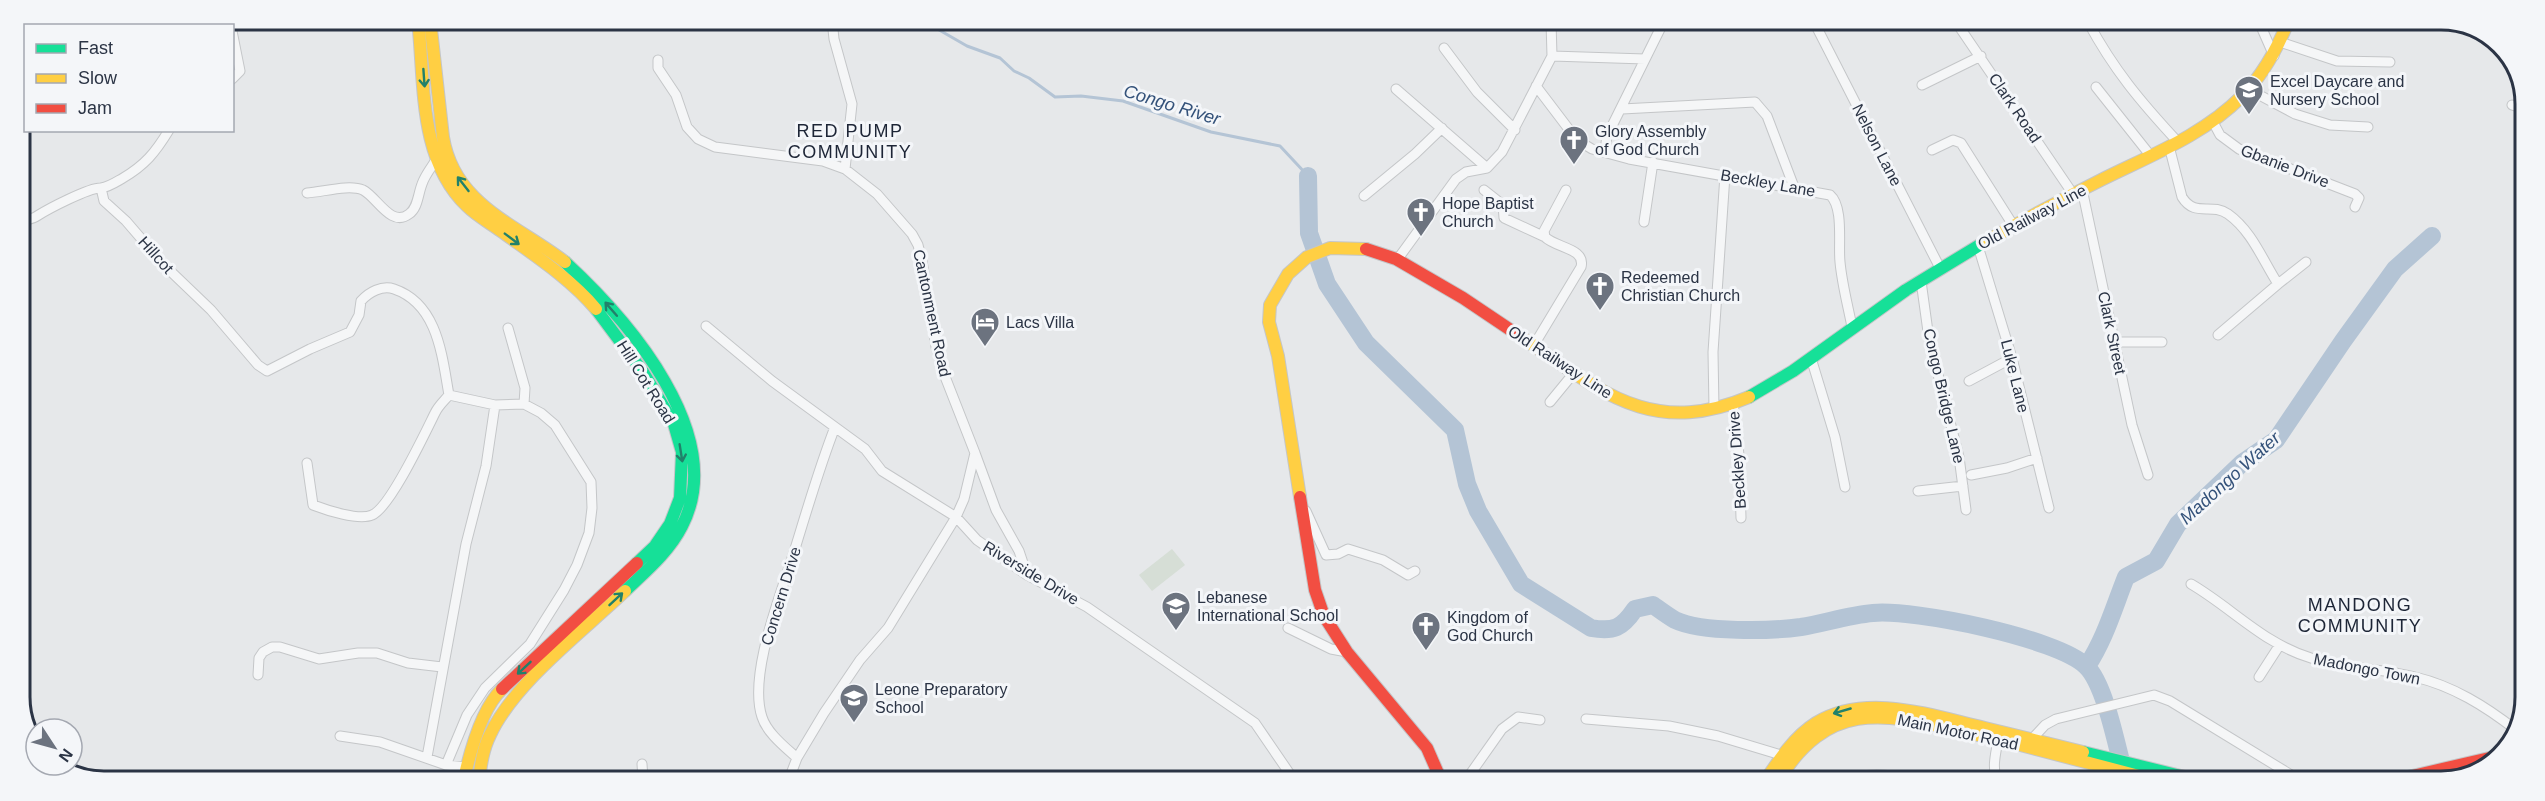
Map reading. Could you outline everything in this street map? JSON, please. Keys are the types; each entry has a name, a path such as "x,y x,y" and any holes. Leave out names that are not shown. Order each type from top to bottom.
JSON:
{"main road":[{"name":"Hill Cot Road","path":"419,30 430,136 440,172 455,194 482,217 564,277 608,323 643,372 674,424 682,452 680,498 670,524 655,546 497,694 485,715 467,771"},
{"name":"Hill Cot Road","path":"431,30 442,135 454,173 467,190 487,208 576,272 622,321 674,399 684,421 693,451 695,476 689,508 683,524 662,556 513,697 495,722 485,746 480,771"},
{"name":"Old Railway Line","path":"1437,771 1427,748 1347,652 1324,616 1315,590 1278,356 1267,324 1269,302 1289,272 1308,256 1327,248 1366,249 1384,253 1434,280 1534,345 1573,374 1615,399 1684,413 1714,409 1780,380 1852,327 1940,268 2013,225 2173,143 2212,120 2232,106 2248,89 2274,56 2285,30"},
{"name":"Main Motor Road","path":"1771,771 1781,755 1817,722 1838,711 1863,707 1894,707 2032,739 2126,771"},
{"name":"Main Motor Road","path":"1785,771 1794,759 1823,731 1864,717 1894,718 2062,751"},
{"path":"2062,751 2155,771"},
{"path":"2438,771 2476,762"}],"street":[{"path":"833,30 852,104 845,169"},
{"path":"1397,260 1456,179 1466,172 1487,168 1502,152 1552,56 1551,30"},
{"path":"1609,153 1606,143 1607,136 1660,30"},
{"name":"Nelson Lane","path":"1818,30 1940,268"},
{"name":"Clark Road","path":"1962,30 2078,192"},
{"path":"2092,30 2103,51 2173,143 2182,197 2187,205 2193,209 2218,209 2228,214 2257,247 2278,284"},
{"path":"2263,30 2274,56"},
{"path":"234,41 240,71 234,77"},
{"path":"2280,42 2337,61 2390,62"},
{"path":"1444,48 1477,92 1515,130"},
{"path":"1552,56 1645,59"},
{"path":"1922,85 1981,56"},
{"name":"Cantonment Road","path":"658,60 658,68 676,95 687,127 705,143 728,150 823,160 845,169 884,200 906,225 918,244 936,346 952,399 957,405 996,510 1019,551 1027,574"},
{"name":"Beckley Lane","path":"1536,87 1577,140 1592,149 1830,195 1836,200 1840,262 1852,327"},
{"path":"2096,87 2150,155"},
{"path":"1396,89 1487,168"},
{"path":"2248,89 2295,114 2330,125 2368,127"},
{"path":"1622,109 1755,102 1767,116 1794,187"},
{"name":"Gbanie Drive","path":"2212,120 2220,135 2239,149 2355,194 2359,198 2355,207"},
{"path":"1364,196 1415,154 1442,128"},
{"path":"30,219 44,210 78,197 83,192 94,188 107,188 137,171 168,132"},
{"path":"1932,150 1953,140 1961,143 2013,225"},
{"path":"307,193 357,188 366,192 391,216 402,218 410,214 416,205 422,184 436,160"},
{"path":"1644,222 1653,162"},
{"path":"1714,409 1713,351 1725,175"},
{"name":"Hillcot","path":"101,188 104,201 126,220 163,264 211,310 258,365 267,371 350,332 359,315 361,301 381,287 386,287 412,299 431,319 441,350 449,395"},
{"path":"1484,190 1503,205 1504,218 1580,254 1583,261 1534,345"},
{"path":"1545,237 1544,231 1566,190"},
{"name":"Clark Street","path":"2078,192 2132,425 2148,475"},
{"name":"Luke Lane","path":"1978,246 2012,358 2049,508"},
{"path":"2218,335 2306,262"},
{"name":"Congo Bridge Lane","path":"1921,281 1929,339 1959,457 1966,510"},
{"name":"Riverside Drive","path":"706,326 772,381 865,449 882,471 956,517 977,540 1027,574 1087,608 1255,723 1288,771"},
{"path":"508,328 525,388 524,404"},
{"path":"2113,342 2162,342"},
{"path":"1811,358 1835,437 1845,487"},
{"path":"1970,381 2012,358"},
{"path":"1550,402 1573,374"},
{"path":"308,463 313,505 328,511 366,517 374,515 388,498 412,460 436,411 449,395 495,405 524,404 541,413 555,425 591,482 592,508 589,533 577,565 530,644 485,688 467,715 446,765"},
{"name":"Beckley Drive","path":"1733,402 1739,456 1741,518"},
{"path":"427,757 466,544 486,466 495,405"},
{"name":"Concern Drive","path":"797,758 772,733 762,717 760,673 770,631 820,463 836,427"},
{"path":"792,771 797,758 860,660 888,628 956,517 964,499 975,453"},
{"path":"1971,475 2007,468 2037,458"},
{"path":"1918,491 1963,486"},
{"path":"1299,498 1326,555 1338,554 1348,549 1383,560 1408,575 1415,571"},
{"name":"Madongo Town","path":"2191,584 2216,599 2279,646 2311,659 2425,680 2464,694 2509,725"},
{"path":"1288,628 1331,649 1347,652"},
{"path":"258,675 259,658 263,652 280,646 319,659 358,653 377,653 408,663 442,667"},
{"path":"2259,677 2279,646"},
{"path":"2032,739 2045,725 2056,719 2154,695 2170,701 2285,771"},
{"path":"1472,771 1502,729 1518,717 1540,720"},
{"path":"1586,719 1669,726 1718,736 1781,755"},
{"path":"340,736 380,742 461,771"},
{"path":"1995,771 1994,761 1998,740"},
{"path":"642,764 642,771"}],"shaded area":[{"path":"1172,549 1185,565 1152,591 1139,575"}],"waterway":[{"name":"Congo River","path":"939,30 967,46 1000,58 1014,71 1029,78 1055,97 1081,96 1123,101 1211,132 1280,146 1308,176"},
{"path":"1308,176 1309,233 1327,284 1366,343 1455,430 1467,484 1478,511 1521,584 1591,628 1599,629 1617,627 1626,621 1635,609 1653,605 1675,620 1687,624 1737,630 1788,628 1864,614 1893,613 1951,621 2046,645 2086,666 2093,675 2105,703 2124,771"},
{"name":"Madongo Water","path":"2087,666 2104,634 2126,577 2156,561 2178,524 2242,463 2276,440 2395,269 2432,236"}],"traffic: fast":[{"path":"1749,397 1793,371 1906,290 1983,243"},
{"path":"565,262 590,286 642,347 665,382 682,418 692,455 693,491 682,526 664,553 625,591"},
{"path":"596,309 643,372 674,424 682,452 680,498 670,524 655,546 637,563"},
{"path":"2083,752 2160,771"}],"traffic: slow":[{"path":"419,30 427,119 440,166 451,187 471,210 551,267 596,309"},
{"path":"431,30 443,137 449,160 460,180 490,211 565,262"},
{"path":"1983,243 2071,195 2175,144 2211,122 2242,96 2256,79 2274,52 2284,30"},
{"path":"1300,497 1278,356 1269,322 1270,305 1288,274 1307,257 1330,248 1366,249"},
{"path":"1524,339 1603,391 1629,403 1655,410 1683,413 1714,408 1749,397"},
{"path":"480,771 488,740 515,696 551,658 625,591"},
{"path":"466,771 482,719 502,689"},
{"path":"1772,771 1788,749 1816,723 1836,714 1856,709 1900,709 1922,713 2083,752"},
{"path":"1785,771 1799,752 1822,733 1845,722 1869,718 1895,718 1983,736"},
{"path":"2009,742 2120,771"}],"traffic: jam":[{"path":"1366,249 1396,259 1463,298 1524,339"},
{"path":"1300,497 1315,590 1324,616 1347,652 1427,748 1437,771"},
{"path":"502,689 637,563"},
{"path":"2434,771 2478,761"}],"place":[{"name":"Excel Daycare and Nursery School","path":"2249,116"},
{"name":"Glory Assembly of God Church","path":"1574,166"},
{"name":"Hope Baptist Church","path":"1421,238"},
{"name":"Redeemed Christian Church","path":"1600,312"},
{"name":"Lacs Villa","path":"985,348"},
{"name":"Lebanese International School","path":"1176,632"},
{"name":"Kingdom of God Church","path":"1426,652"},
{"name":"Leone Preparatory School","path":"854,724"}],"district":[{"name":"RED PUMP COMMUNITY","path":"850,141"},
{"name":"MANDONG COMMUNITY","path":"2360,615"}]}
